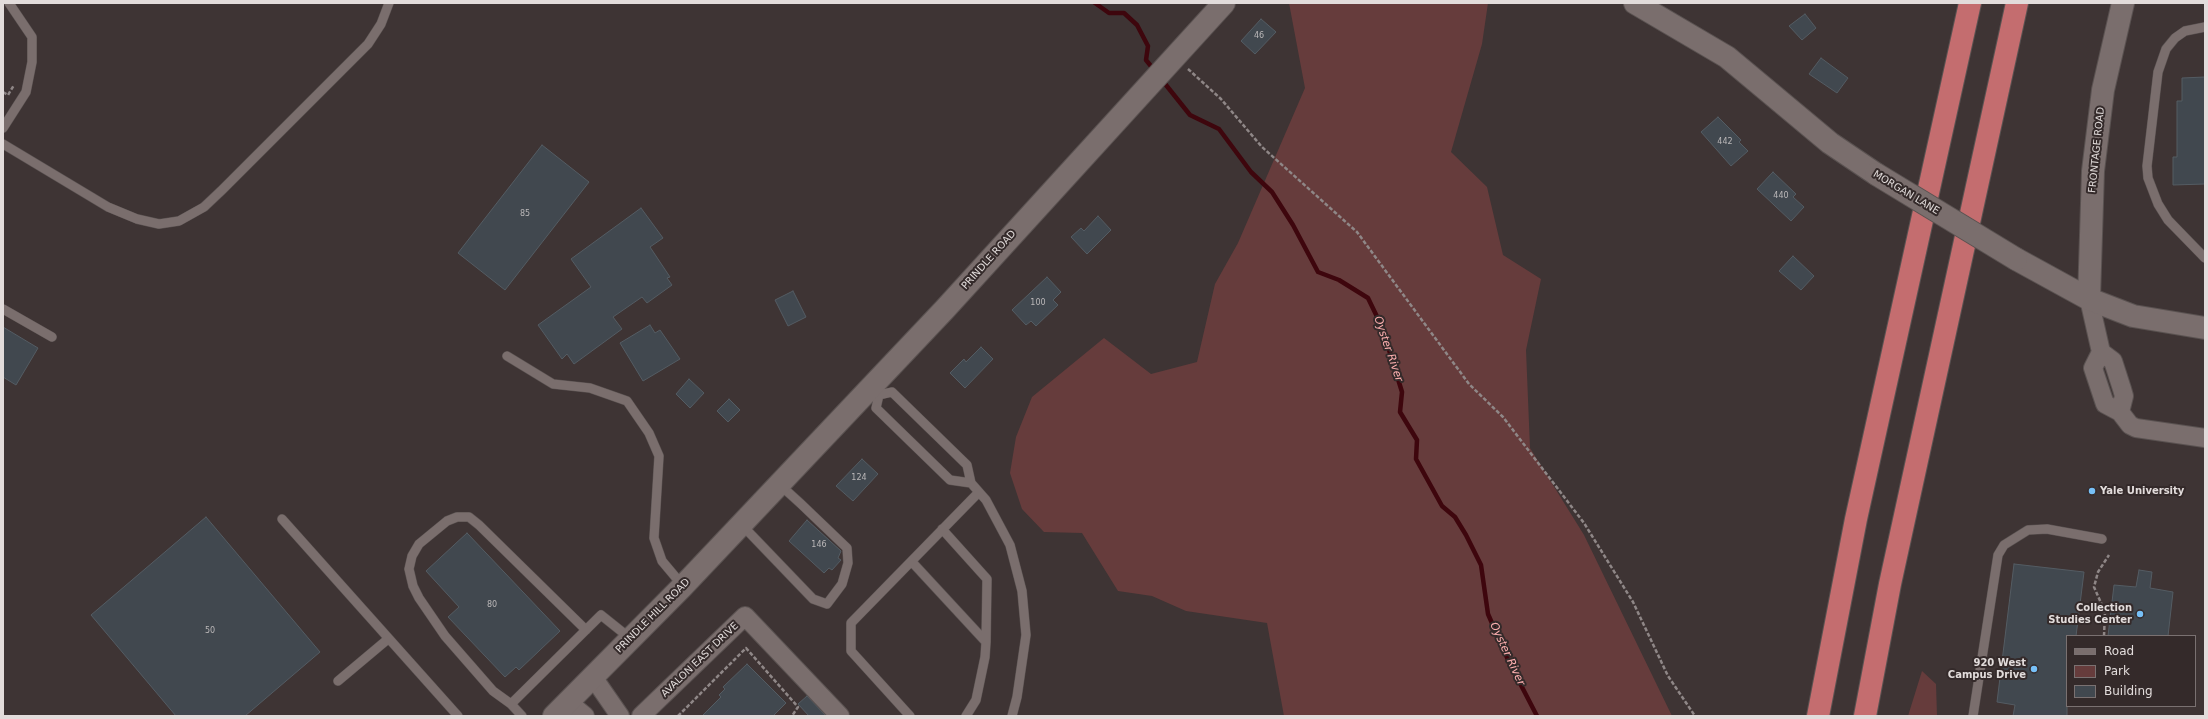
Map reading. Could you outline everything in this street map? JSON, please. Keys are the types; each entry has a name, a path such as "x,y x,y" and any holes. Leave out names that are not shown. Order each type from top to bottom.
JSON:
{"highway":[{"path":"1818,716 1856,519 1970,3"},
{"path":"1865,716 1894,562 2017,3"}],"street":[{"name":"PRINDLE ROAD","path":"746,519 779,484 875,391 1172,59 1224,3"},
{"name":"MORGAN LANE","path":"1634,3 1726,57 1830,143 1876,174 2016,259 2088,299 2133,316 2205,328"},
{"name":"FRONTAGE ROAD","path":"2088,299 2093,171 2103,90 2123,3"},
{"path":"2088,299 2101,352 2093,368 2100,394 2105,404 2120,412 2130,425 2136,428 2205,438"},
{"name":"PRINDLE HILL ROAD","path":"561,709 683,586 746,519"},
{"name":"AVALON EAST DRIVE","path":"641,716 745,616 840,716"},
{"path":"593,677 620,716"},
{"path":"561,709 585,716"}],"lane":[{"path":"3,128 26,92 32,62 32,37 9,3"},
{"path":"3,144 108,207 137,219 159,224 179,221 204,207 368,44 381,24 389,3"},
{"path":"2205,27 2185,31 2175,38 2166,49 2158,72 2147,166 2150,184 2158,204 2168,220 2205,258"},
{"path":"3,309 52,337"},
{"path":"507,356 553,384 590,388 627,401 649,433 659,456 654,538 662,560 683,586"},
{"path":"971,483 950,480 876,408 875,391 892,392 967,466 971,483 979,492 1010,545 1022,591 1026,635 1017,697 1012,716"},
{"path":"746,519 813,599 827,604 842,584 848,563 847,548 779,484"},
{"path":"910,716 851,652 851,623 979,492"},
{"path":"522,716 511,704 493,691 445,636 419,598 413,586 409,569 412,556 422,540 447,521 464,516 474,520 586,630"},
{"path":"282,519 458,716"},
{"path":"942,529 987,579 985,657 976,700 966,716"},
{"path":"1973,716 1998,555 2004,545 2028,530 2046,529 2102,539"},
{"path":"912,562 986,642"},
{"path":"511,704 601,615 631,639"},
{"path":"338,681 388,639"}],"path":[{"path":"1172,59 1221,99 1262,147 1357,232 1469,384 1503,417 1584,523 1633,602 1668,676 1695,716"},
{"path":"3,92 8,95 15,82"},
{"path":"2104,635 2105,612 2094,588 2098,572 2109,555"},
{"path":"678,716 746,648 798,707 792,716"}],"green space":[{"path":"1289,3 1488,3 1482,44 1451,152 1487,187 1503,255 1541,279 1526,350 1530,448 1584,535 1672,716 1284,716 1267,623 1186,611 1152,596 1118,591 1082,533 1044,532 1022,509 1010,473 1016,437 1032,397 1104,338 1151,374 1197,362 1215,284 1238,243 1305,88"},
{"path":"1922,671 1936,684 1937,716 1908,716"}],"building":[{"path":"1805,14 1816,28 1802,40 1789,26"},
{"path":"1261,19 1276,32 1255,54 1241,41"},
{"path":"1821,58 1848,78 1837,93 1809,74"},
{"path":"2205,77 2205,184 2173,185 2173,157 2177,157 2177,101 2182,101 2182,78"},
{"path":"1718,117 1741,140 1739,142 1748,151 1731,166 1701,132"},
{"path":"542,145 589,182 505,290 458,253"},
{"path":"1773,172 1796,194 1793,197 1804,207 1791,221 1757,189"},
{"path":"641,208 663,238 650,247 670,277 667,278 672,285 647,303 642,297 613,317 622,329 574,364 567,354 562,359 538,325 591,287 571,259"},
{"path":"1098,216 1111,230 1087,254 1071,237 1081,228 1084,231"},
{"path":"1793,256 1814,276 1801,290 1779,271"},
{"path":"1047,277 1061,292 1053,300 1058,305 1036,326 1031,321 1026,325 1012,310"},
{"path":"793,291 806,317 788,326 775,300"},
{"path":"650,325 655,333 660,330 680,359 643,381 620,343"},
{"path":"3,327 38,348 16,385 3,377"},
{"path":"981,347 993,359 965,388 950,373 964,359 966,362"},
{"path":"689,379 704,393 690,408 676,394"},
{"path":"729,399 740,410 728,422 717,411"},
{"path":"862,459 878,474 853,501 836,486"},
{"path":"206,517 320,652 245,716 176,716 91,615"},
{"path":"807,520 841,551 838,558 841,560 832,570 829,568 824,573 789,541"},
{"path":"467,533 560,631 519,670 516,667 505,677 448,617 459,607 426,571"},
{"name":"920 West Campus Drive","path":"2014,564 2084,572 2076,635 2066,635 2067,716 2013,716 2015,705 1997,702"},
{"name":"Collection Studies Center","path":"2139,570 2152,572 2150,588 2173,592 2168,635 2108,635 2114,585 2136,587"},
{"path":"747,664 786,703 773,716 702,716 721,697 719,695 725,689 723,687"},
{"path":"807,696 826,716 809,716 798,704"}],"waterway":[{"name":"Oyster River","path":"1095,3 1109,13 1124,13 1137,25 1148,46 1146,60 1155,71"},
{"name":"Oyster River","path":"1162,80 1190,115 1219,129 1251,172 1272,192 1293,225 1318,272 1339,280 1368,298 1382,327 1402,392 1400,412 1417,440 1416,459 1442,506 1455,517 1481,565 1488,614 1509,662 1537,716"}],"place":[{"name":"Yale University","path":"2092,491"},
{"name":"Collection Studies Center","path":"2140,614"},
{"name":"920 West Campus Drive","path":"2034,669"}]}
